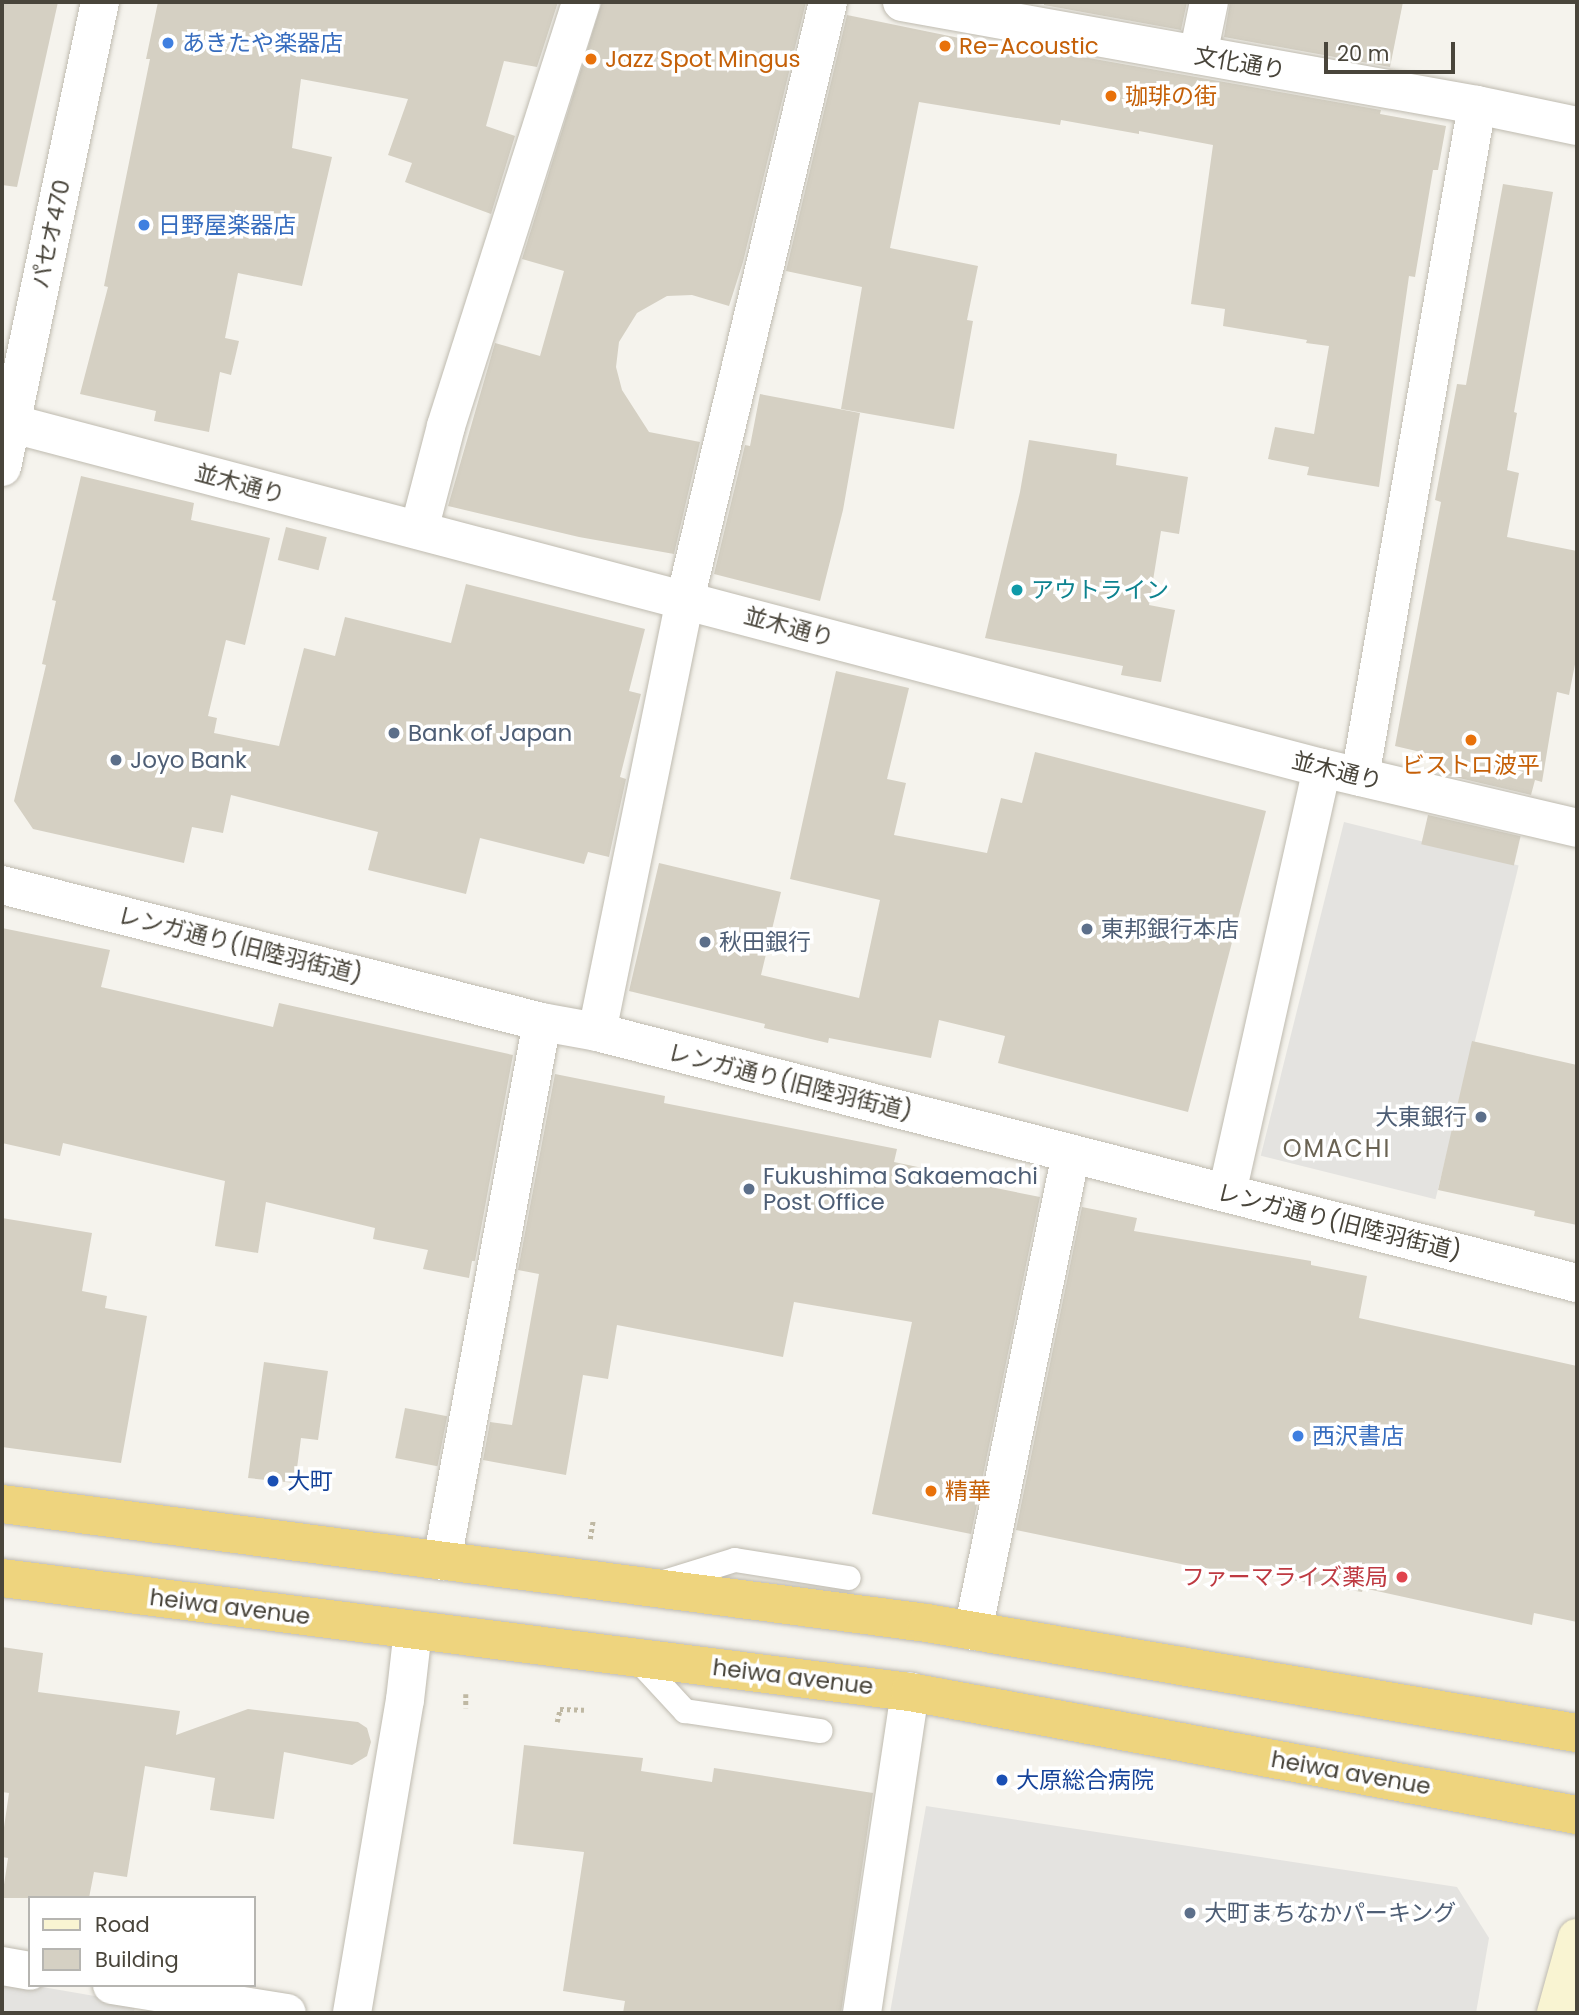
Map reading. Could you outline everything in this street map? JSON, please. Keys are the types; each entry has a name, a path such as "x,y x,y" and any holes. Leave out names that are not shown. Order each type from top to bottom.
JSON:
{"highway":[{"path":"2,1504 973,1630 1465,1717 1577,1733"},
{"name":"heiwa avenue","path":"2,1578 910,1692 1577,1815"}],"main road":[{"path":"1556,2013 1577,1938"}],"street":[{"name":"パセオ470","path":"2,467 6,422 100,2"},
{"path":"419,530 450,413 581,2"},
{"path":"597,1032 685,600 828,2"},
{"path":"1198,55 1209,2"},
{"name":"文化通り","path":"925,4 1477,105 1577,126"},
{"path":"1360,776 1477,105"},
{"name":"並木通り","path":"6,422 1322,768 1577,828"},
{"path":"1227,1193 1322,768"},
{"name":"レンガ通り(旧陸羽街道)","path":"2,885 542,1022 597,1032 1577,1283"},
{"path":"442,1561 542,1022"},
{"path":"973,1630 1070,1154"},
{"path":"352,2013 405,1700 413,1630"},
{"path":"862,2013 910,1692"},
{"path":"2,1966 28,1971"},
{"path":"117,1987 153,2003 287,2013"}],"lane":[{"path":"647,1588 736,1560 849,1578"},
{"path":"635,1657 685,1711 821,1731"}],"path":[{"path":"466,1694 466,1709"},
{"path":"557,1722 561,1709 584,1710"}],"shaded area":[{"path":"1344,822 1519,866 1435,1199 1261,1156"},
{"name":"大町まちなかパーキング","path":"926,1806 1457,1887 1489,1938 1476,2013 890,2013"},
{"path":"2,1980 28,1984 28,1987 42,1987 135,2003 134,2013 2,2013"}],"building":[{"path":"2,2 58,2 17,187 2,185"},
{"path":"158,2 558,2 537,67 504,61 486,126 515,136 491,214 405,182 412,163 388,155 408,99 301,79 292,148 332,157 302,286 238,273 225,338 239,341 231,375 220,372 209,432 154,421 156,411 80,394 108,287 104,286 150,59 146,59"},
{"path":"602,2 806,2 743,262 729,306 692,295 667,296 637,313 619,342 616,367 622,390 649,432 700,442 674,554 579,537 448,506 495,343 540,356 564,271 522,259"},
{"path":"1044,2 1187,2 1181,30 1044,5"},
{"path":"1230,2 1403,2 1390,67 1224,37"},
{"path":"847,15 1037,52 1038,49 1381,110 1380,114 1446,126 1438,170 1433,170 1415,277 1409,276 1379,487 1307,475 1309,467 1268,459 1275,427 1314,434 1329,346 1223,326 1225,309 1191,304 1213,145 1139,131 1139,134 1061,120 1060,125 919,102 890,248 978,266 967,320 973,321 954,429 841,409 862,287 786,271"},
{"path":"1503,184 1553,192 1514,412 1517,413 1507,470 1519,473 1507,537 1577,551 1577,654 1569,695 1557,692 1542,782 1535,780 1531,795 1438,773 1442,757 1395,746 1441,502 1435,500 1457,384 1466,385"},
{"path":"760,394 860,413 843,510 820,601 714,574 745,445 750,446"},
{"path":"1029,440 1117,454 1116,465 1188,477 1179,534 1161,531 1149,605 1175,610 1161,682 1121,675 1123,666 985,638 1020,492"},
{"path":"81,476 194,503 191,520 270,538 245,645 226,640 208,716 217,718 214,733 279,746 304,648 335,656 345,617 451,643 466,584 645,629 629,691 641,694 620,777 626,779 609,857 588,852 584,864 480,838 466,894 368,870 378,832 231,795 223,833 192,827 184,863 33,829 14,801 46,665 42,664 56,601 52,600"},
{"path":"286,527 327,537 319,570 278,560"},
{"path":"836,671 909,688 887,779 906,783 894,835 987,853 1001,798 1022,803 1035,752 1266,811 1188,1112 998,1063 1005,1036 939,1020 931,1058 829,1038 828,1043 764,1028 765,1024 629,991 659,863 781,892 761,975 859,998 880,900 790,879"},
{"path":"1428,815 1521,836 1514,866 1421,844"},
{"path":"2,928 110,950 101,987 273,1027 279,1003 513,1055 475,1261 472,1261 469,1278 423,1269 428,1250 373,1239 375,1228 266,1202 258,1253 215,1246 225,1181 63,1143 60,1156 2,1143"},
{"path":"1472,1041 1577,1065 1577,1225 1534,1216 1535,1211 1438,1190"},
{"path":"555,1074 665,1096 664,1103 897,1149 894,1162 932,1170 931,1175 1040,1197 971,1534 872,1514 912,1322 794,1302 783,1357 617,1325 608,1379 583,1375 566,1475 483,1460 490,1422 512,1425 539,1274 518,1270"},
{"path":"1082,1207 1137,1218 1134,1231 1311,1261 1311,1265 1367,1276 1359,1318 1577,1366 1577,1622 1534,1613 1532,1625 1363,1588 1362,1592 1250,1573 1249,1578 1016,1530"},
{"path":"2,1218 92,1233 82,1291 107,1296 105,1308 147,1316 121,1463 2,1447"},
{"path":"264,1362 328,1371 318,1440 301,1438 295,1483 248,1478"},
{"path":"405,1408 447,1416 437,1466 395,1458"},
{"path":"2,1647 43,1653 38,1692 180,1711 176,1735 248,1709 358,1722 367,1728 371,1742 367,1756 352,1765 284,1752 274,1819 210,1810 215,1778 145,1766 127,1877 94,1872 89,1896 2,1898 8,1858 2,1857 2,1841 9,1793 2,1792"},
{"path":"524,1745 643,1758 641,1771 712,1782 714,1768 873,1793 841,2013 623,2013 625,2001 563,1991 584,1852 513,1844"}],"place":[{"name":"あきたや楽器店","path":"168,43"},
{"name":"Re-Acoustic","path":"945,46"},
{"name":"Jazz Spot Mingus","path":"591,59"},
{"name":"珈琲の街","path":"1111,96"},
{"name":"日野屋楽器店","path":"144,225"},
{"name":"アウトライン","path":"1017,590"},
{"name":"Bank of Japan","path":"394,733"},
{"name":"ビストロ波平","path":"1471,740"},
{"name":"Joyo Bank","path":"116,760"},
{"name":"東邦銀行本店","path":"1087,929"},
{"name":"秋田銀行","path":"705,942"},
{"name":"大東銀行","path":"1481,1117"},
{"name":"Fukushima Sakaemachi Post Office","path":"749,1189"},
{"name":"西沢書店","path":"1298,1436"},
{"name":"大町","path":"273,1481"},
{"name":"精華","path":"931,1491"},
{"name":"ファーマライズ薬局","path":"1402,1577"},
{"name":"大原総合病院","path":"1002,1780"},
{"name":"大町まちなかパーキング","path":"1190,1913"}],"district":[{"name":"OMACHI","path":"1337,1149"}]}
